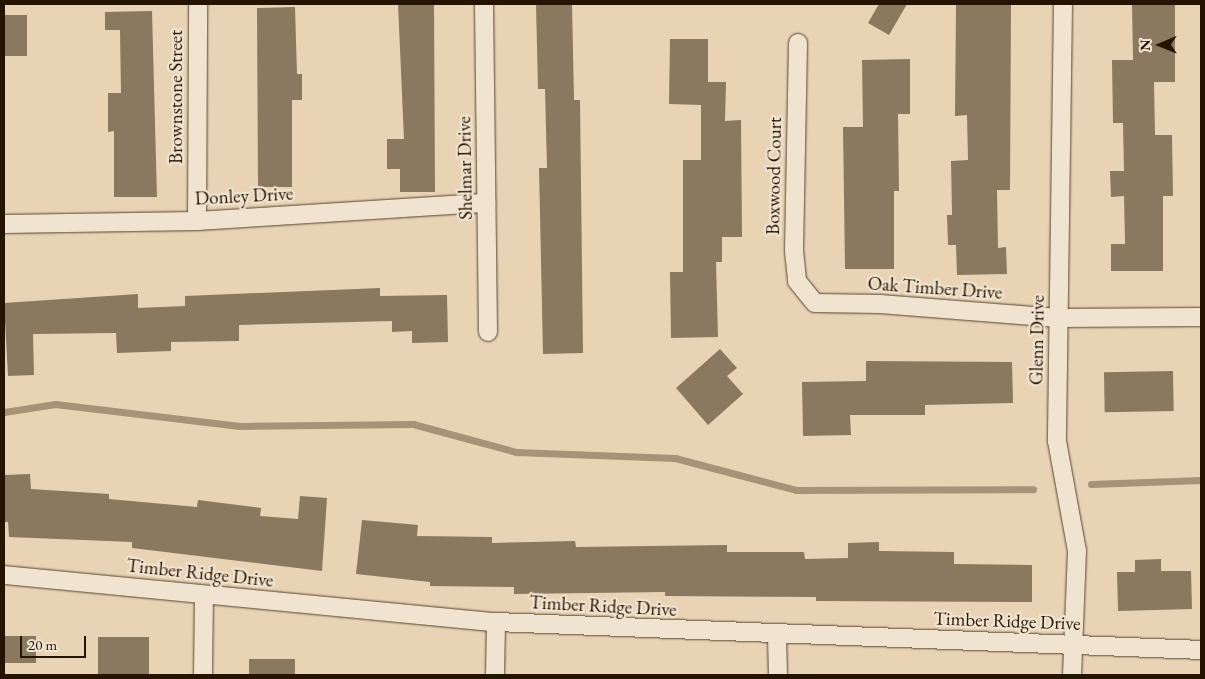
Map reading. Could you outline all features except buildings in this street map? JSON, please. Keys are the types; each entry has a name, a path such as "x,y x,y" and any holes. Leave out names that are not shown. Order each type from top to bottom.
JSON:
{"street":[{"name":"Brownstone Street","path":"197,221 198,4"},
{"name":"Shelmar Drive","path":"484,4 488,332"},
{"name":"Glenn Drive","path":"1063,4 1057,441 1077,551 1072,675"},
{"name":"Boxwood Court","path":"798,43 794,250 797,281 815,303"},
{"name":"Donley Drive","path":"4,224 197,221 486,203"},
{"name":"Oak Timber Drive","path":"815,303 880,304 1058,318 1201,317"},
{"name":"Timber Ridge Drive","path":"4,575 496,622 777,635 1201,650"},
{"path":"203,675 204,595"},
{"path":"495,675 496,622"},
{"path":"777,635 778,675"}],"waterway":[{"path":"4,412 55,404 240,426 413,424 516,452 675,458 796,490 1033,489"},
{"path":"1091,484 1201,480"}]}
